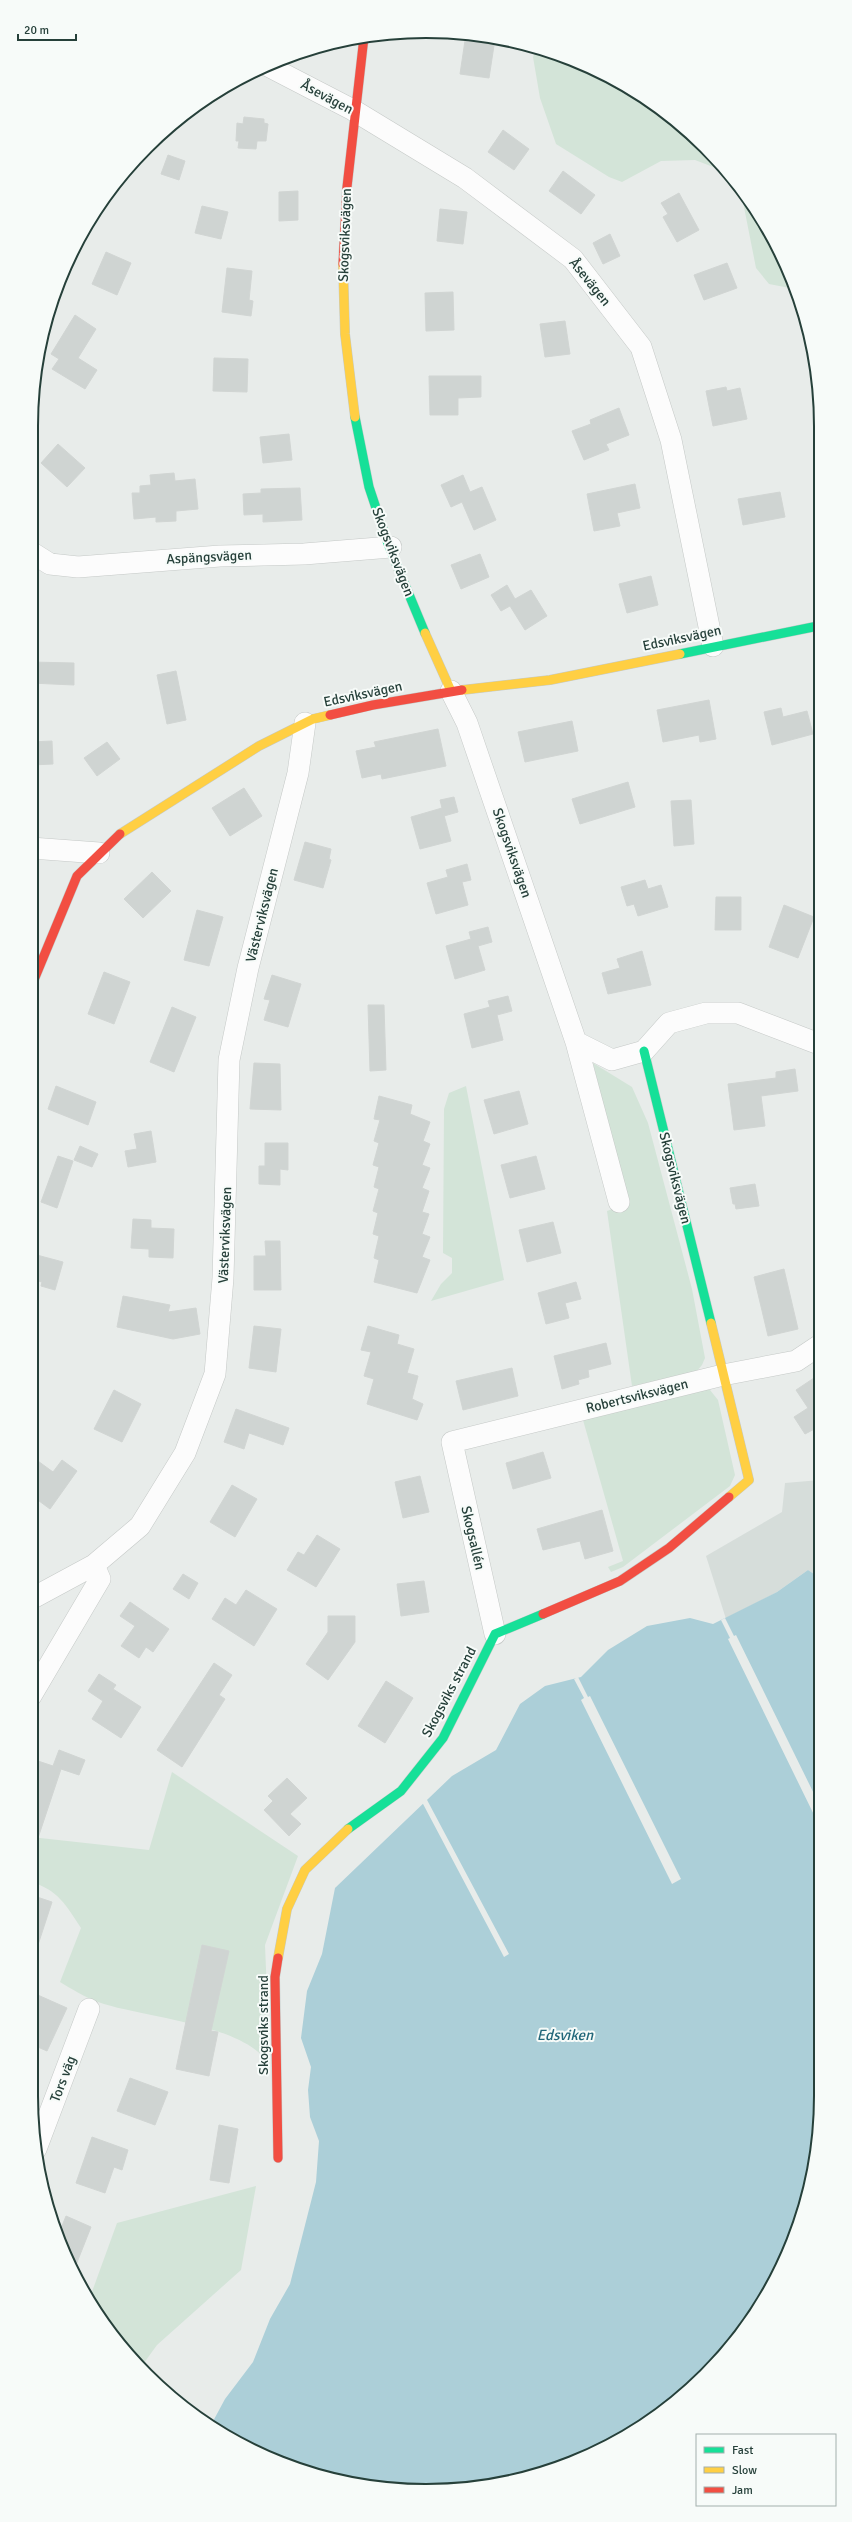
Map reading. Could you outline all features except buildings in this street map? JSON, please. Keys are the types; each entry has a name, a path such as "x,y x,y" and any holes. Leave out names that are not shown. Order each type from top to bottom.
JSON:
{"street":[{"name":"Skogsviksvägen","path":"363,43 353,110 342,242 345,354 370,493 451,691 468,723 576,1042 619,1202"},
{"name":"Åsevägen","path":"275,69 353,110 465,178 573,259 641,347 671,440 714,646"},
{"name":"Aspängsvägen","path":"38,556 50,564 78,567 205,556 304,554 391,547"},
{"name":"Edsviksvägen","path":"38,970 77,876 113,839 176,797 259,746 305,723 373,705 451,691 550,680 814,627"},
{"name":"Västerviksvägen","path":"38,1595 94,1565 140,1526 185,1453 215,1374 223,1278 229,1060 248,968 298,773 305,723"},
{"path":"38,849 99,853"},
{"path":"576,1042 612,1060 644,1051 669,1023 706,1013 738,1013 814,1042"},
{"name":"Skogsviksvägen","path":"644,1051 723,1375"},
{"name":"Robertsviksvägen","path":"452,1442 723,1375 796,1360 814,1349"},
{"path":"495,1634 620,1581 669,1548 749,1480 723,1375"},
{"name":"Skogsallén","path":"452,1442 495,1634"},
{"path":"38,1684 100,1579 94,1565"},
{"name":"Skogsviks strand","path":"278,2158 275,1977 287,1908 305,1870 339,1835 401,1790 443,1738 495,1634"},
{"name":"Tors väg","path":"40,2138 90,2009"}],"shaded area":[{"path":"814,1481 814,1574 808,1570 777,1592 726,1619 706,1556 782,1512 785,1483"}],"green space":[{"path":"534,54 551,59 598,78 642,103 682,134 716,168 695,160 661,161 622,182 609,177 556,144 540,98 533,57"},
{"path":"743,202 774,254 788,288 769,284 756,268"},
{"path":"593,1063 632,1087 648,1123 692,1289 705,1358 702,1365 696,1372 632,1386 607,1211 626,1204"},
{"path":"466,1086 504,1280 431,1301 441,1284 452,1273 452,1258 443,1253 444,1109 449,1093"},
{"path":"692,1390 710,1390 718,1400 735,1475 730,1486 623,1567 611,1572 608,1567 623,1561 583,1420"},
{"path":"172,1772 298,1856 265,1945 270,2065 257,2051 238,2040 216,2031 117,2008 98,2002 60,1982 81,1928 66,1905 55,1894 38,1884 38,1838 149,1850"},
{"path":"256,2186 241,2270 157,2345 144,2362 118,2332 103,2312 92,2293 117,2223"}],"water":[{"name":"Edsviken","path":"808,1570 814,1574 814,2096 811,2147 801,2196 793,2221 774,2268 749,2312 718,2352 682,2388 642,2419 598,2444 574,2454 526,2471 502,2477 477,2481 426,2484 375,2481 350,2477 326,2471 278,2454 254,2444 213,2421 225,2399 253,2362 270,2319 290,2284 316,2182 319,2141 310,2117 308,2090 311,2067 301,2038 307,1991 322,1954 335,1888 452,1776 496,1750 520,1704 545,1686 581,1677 608,1650 647,1626 690,1618 713,1624 777,1592"}],"pier":[{"path":"725,1618 734,1636 736,1635 814,1794 814,1815 728,1639 730,1638 721,1620"},
{"path":"578,1677 588,1697 590,1696 681,1879 672,1884 581,1700 584,1698 574,1679"},
{"path":"426,1798 509,1954 504,1957 422,1802"}],"traffic: fast":[{"path":"355,417 369,487 388,544 425,633"},
{"path":"680,654 814,627"},
{"path":"644,1051 711,1323"},
{"path":"348,1829 401,1791 443,1738 495,1634 543,1614"}],"traffic: slow":[{"path":"343,264 345,334 355,417"},
{"path":"425,633 451,691"},
{"path":"462,690 550,680 680,654"},
{"path":"120,834 259,746 313,719 330,715"},
{"path":"711,1323 749,1480 729,1497"},
{"path":"278,1958 287,1909 305,1870 348,1829"}],"traffic: jam":[{"path":"343,264 347,187 363,43"},
{"path":"330,715 373,705 462,690"},
{"path":"38,970 77,876 120,834"},
{"path":"543,1614 620,1581 669,1548 729,1497"},
{"path":"278,1958 275,1977 278,2158"}]}
